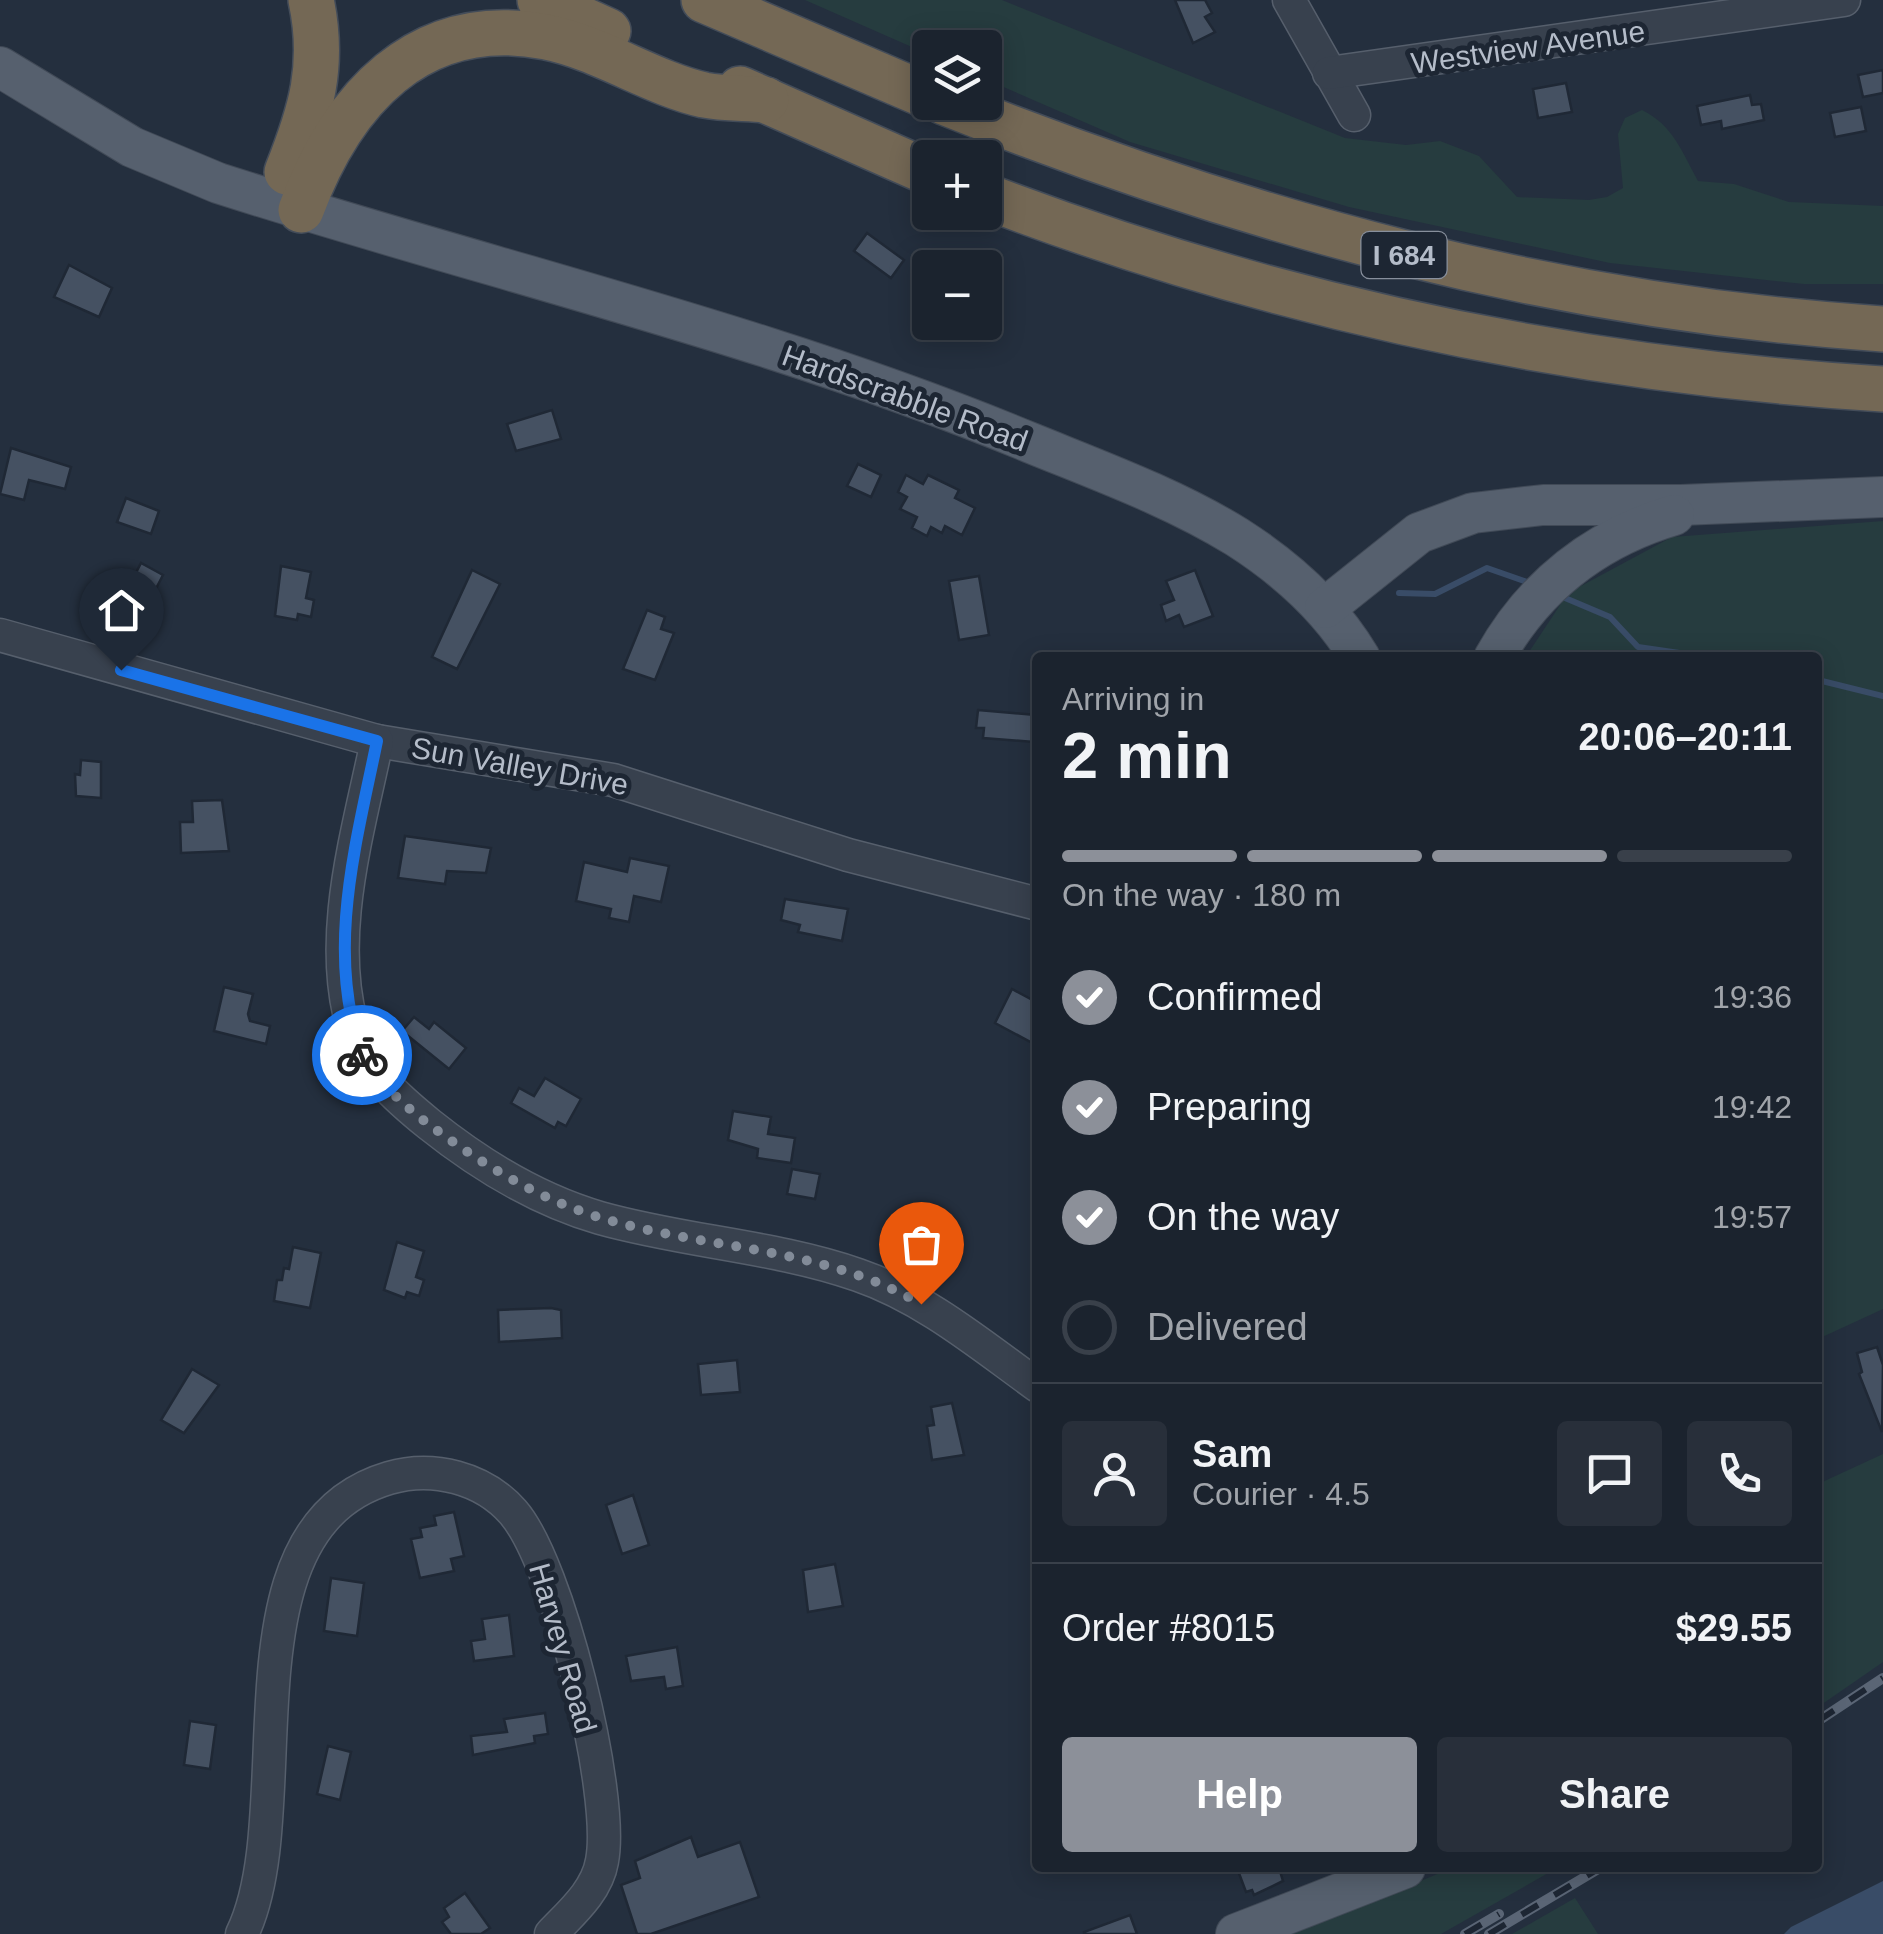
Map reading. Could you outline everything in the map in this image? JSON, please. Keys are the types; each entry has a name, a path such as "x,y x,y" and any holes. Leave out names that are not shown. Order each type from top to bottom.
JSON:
{"highway":[{"path":"288,205 316,87 319,57 311,0"},
{"path":"540,0 912,165"},
{"path":"704,0 912,89"},
{"path":"288,205 338,128 375,84 422,53 479,35 546,37 703,95 766,100"},
{"name":"I 684","path":"992,120 1205,199 1397,254 1651,304 1883,328"},
{"name":"I 684","path":"1002,202 1178,264 1424,329 1632,365 1883,388"}],"main road":[{"name":"Hardscrabble Road","path":"0,66 132,147 288,205 830,368 949,409 1235,536 1299,582 1325,608 1356,652"},
{"path":"1325,608 1420,533 1473,513 1543,505 1883,497"},
{"path":"1498,652 1543,590 1578,561 1618,536 1703,510 1788,501"},
{"path":"1236,1934 1395,1872"}],"street":[{"path":"1289,0 1354,115"},
{"name":"Westview Avenue","path":"1330,74 1844,0"},
{"name":"Sun Valley Drive","path":"0,635 377,741 613,780 848,854 1032,902"},
{"path":"377,741 346,906 347,997 363,1057 405,1105 473,1156 558,1203 602,1218 811,1260 900,1292 1032,1382"},
{"name":"Harvey Road","path":"242,1934 252,1912 263,1858 278,1641 290,1582 310,1542 335,1508 378,1481 426,1472 453,1475 478,1485 517,1516 564,1627 589,1731 604,1838 595,1882 551,1934"}],"green space":[{"path":"805,0 1002,0 1345,138 1406,145 1440,141 1479,156 1517,197 1589,200 1607,197 1623,188 1618,134 1625,118 1642,110 1669,131 1698,181 1734,184 1789,202 1883,206 1883,284 1804,284 1610,263 1349,207 1130,142 1002,86 1002,30 912,30 912,47"},
{"path":"1883,521 1883,1309 1822,1337 1822,652 1529,652 1568,593 1672,537"},
{"path":"1883,1454 1883,1662 1822,1704 1822,1482"},
{"path":"1442,1872 1550,1872 1441,1934 1292,1934"},
{"path":"1575,1898 1598,1934 1512,1934"}],"water":[{"path":"1883,1881 1883,1934 1784,1934 1791,1927"}],"building":[{"path":"1175,0 1205,0 1212,13 1205,17 1215,32 1193,43"},
{"path":"1883,70 1883,93 1863,97 1858,75"},
{"path":"1566,83 1572,112 1538,118 1533,89"},
{"path":"1750,95 1752,105 1761,104 1764,120 1722,129 1721,121 1701,125 1697,106"},
{"path":"1861,107 1866,131 1835,137 1830,113"},
{"path":"867,233 904,260 891,278 854,251"},
{"path":"69,265 112,288 99,317 54,297"},
{"path":"552,410 561,439 516,451 507,424"},
{"path":"11,448 71,467 65,489 29,480 24,500 0,494"},
{"path":"858,464 881,475 871,497 847,486"},
{"path":"906,475 923,484 928,475 959,490 955,498 975,508 962,535 945,526 942,533 931,527 927,536 912,528 917,517 900,509 907,497 898,492"},
{"path":"126,498 159,511 151,534 117,522"},
{"path":"141,563 163,575 146,608 124,596"},
{"path":"281,566 311,572 306,598 314,600 311,617 298,614 297,620 275,616"},
{"path":"472,570 500,584 457,669 432,657"},
{"path":"1195,570 1213,616 1184,627 1179,615 1166,621 1161,605 1174,600 1166,581"},
{"path":"979,576 989,635 959,640 949,581"},
{"path":"647,610 665,617 661,629 674,633 655,680 623,669"},
{"path":"978,710 1032,715 1032,742 983,738 984,728 976,728"},
{"path":"81,760 101,762 101,798 76,796 75,774 80,775"},
{"path":"222,800 229,851 181,853 180,822 193,822 192,801"},
{"path":"405,836 491,848 486,873 447,871 445,884 398,878"},
{"path":"630,858 669,866 661,902 634,896 629,922 609,918 611,909 576,901 584,862 627,872"},
{"path":"785,899 848,909 842,941 798,932 800,925 781,920"},
{"path":"224,987 253,994 248,1014 250,1021 270,1026 266,1044 214,1031"},
{"path":"1012,989 1032,1000 1032,1043 995,1023"},
{"path":"414,1017 429,1029 434,1022 466,1048 449,1069 402,1031"},
{"path":"545,1078 581,1099 566,1126 558,1122 555,1128 511,1103 519,1088 534,1096"},
{"path":"733,1111 771,1117 768,1134 795,1138 791,1163 757,1158 758,1149 728,1140"},
{"path":"792,1169 820,1174 815,1199 787,1194"},
{"path":"397,1242 424,1251 416,1277 424,1280 419,1296 407,1292 405,1298 384,1290"},
{"path":"293,1247 321,1253 310,1308 274,1301 277,1280 282,1280 284,1268 289,1269"},
{"path":"498,1310 561,1310 562,1338 499,1342"},
{"path":"1877,1347 1883,1365 1882,1432 1859,1374 1862,1372 1857,1353"},
{"path":"737,1360 740,1392 701,1395 698,1364"},
{"path":"192,1369 219,1385 184,1433 161,1420"},
{"path":"952,1403 964,1455 932,1460 927,1426 934,1425 931,1407"},
{"path":"633,1495 649,1545 622,1554 606,1505"},
{"path":"454,1512 464,1556 451,1559 454,1571 420,1578 411,1539 422,1537 420,1528 436,1525 434,1516"},
{"path":"835,1564 843,1606 808,1612 803,1570"},
{"path":"331,1578 364,1583 357,1636 324,1631"},
{"path":"509,1615 514,1656 474,1661 471,1641 485,1639 482,1619"},
{"path":"677,1647 683,1686 666,1689 664,1677 631,1681 626,1656"},
{"path":"545,1713 548,1734 534,1736 535,1743 473,1755 471,1736 507,1732 504,1719"},
{"path":"190,1721 216,1725 210,1769 184,1765"},
{"path":"328,1746 351,1752 340,1800 317,1794"},
{"path":"691,1837 698,1857 740,1842 759,1897 651,1934 637,1934 621,1885 640,1878 635,1861"},
{"path":"1238,1872 1280,1872 1283,1881 1254,1895 1252,1890 1246,1892"},
{"path":"465,1893 490,1928 481,1934 451,1934 442,1922 449,1917 444,1908"},
{"path":"1130,1915 1137,1934 1084,1934 1084,1932"}],"waterway":[{"path":"1399,593 1435,594 1487,568 1533,584"},
{"path":"1558,595 1610,617 1638,647 1673,652"},
{"path":"1822,681 1883,696"}],"railway":[{"path":"1822,1718 1883,1678"},
{"path":"1489,1934 1593,1872"},
{"path":"1465,1934 1499,1914"}],"way so far":[{"path":"362,1055 405,1105 439,1132 516,1182 558,1203 602,1218 811,1260 861,1276 921,1304"}],"route":[{"path":"121,670 377,741 346,906 347,997 362,1055"}]}
